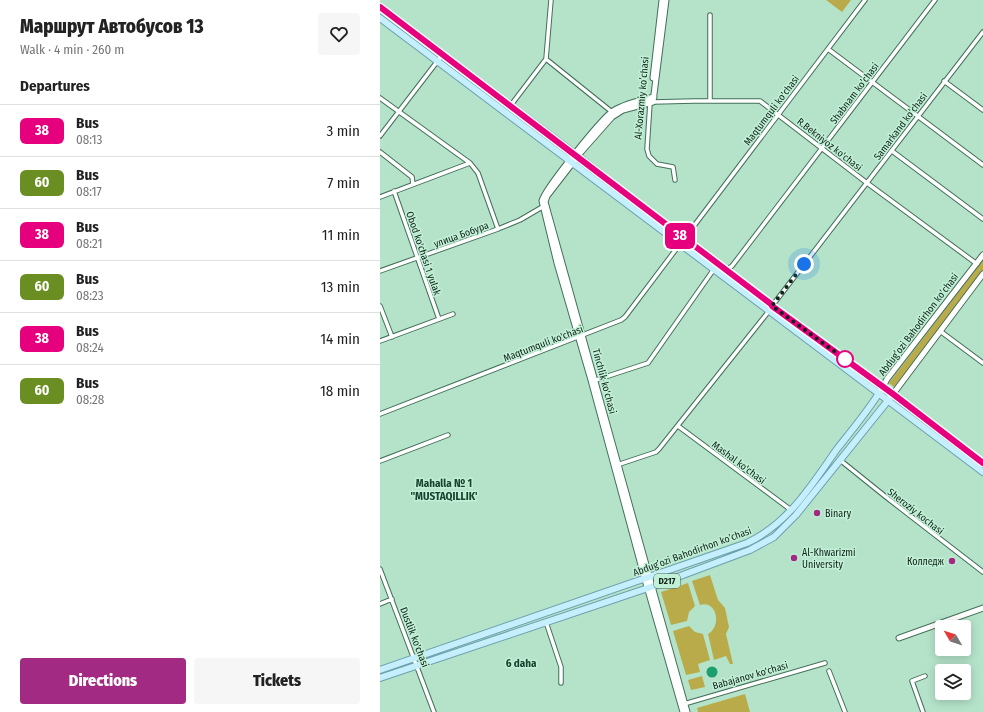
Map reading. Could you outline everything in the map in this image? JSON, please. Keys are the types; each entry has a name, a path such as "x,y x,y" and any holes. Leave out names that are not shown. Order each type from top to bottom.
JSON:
{"main road":[{"name":"Al-Xorazmiy ko’chasi","path":"652,100 662,0"},
{"name":"Al-Xorazmiy ko’chasi","path":"652,100 666,0"},
{"path":"380,7 576,155 682,241 714,269 884,387 983,463"},
{"path":"380,18 571,162 682,241 726,270 771,304 770,308 879,394 983,472"},
{"path":"544,206 542,201 544,194 605,118 612,112 625,106 652,100"},
{"path":"576,155 615,114 652,100"},
{"name":"Tinchlik ko'chasi","path":"544,206 591,380 683,704 687,712"},
{"name":"Abdug’ozi Bahodirhon ko’chasi","path":"380,678 650,587 750,550 774,537 786,526 884,387 887,379 983,255"},
{"name":"Abdug’ozi Bahodirhon ko’chasi","path":"380,670 747,543 770,530 808,495 840,460 893,394 983,274"},
{"name":"Tinchlik ko'chasi","path":"580,337 596,380 616,466"},
{"path":"899,638 983,608"},
{"name":"Tinchlik ko'chasi","path":"683,704 683,712"}],"street":[{"path":"511,105 546,59 551,0"},
{"name":"Maqtumquli ko'chasi","path":"380,414 580,337 623,318 865,0"},
{"name":"Shabnam ko’chasi","path":"726,270 732,266 935,0"},
{"path":"710,15 710,100"},
{"name":"Samarkand ko’chasi","path":"616,466 656,452 678,426 983,32"},
{"path":"828,49 983,165"},
{"path":"380,136 443,54"},
{"path":"546,59 612,112"},
{"path":"944,81 983,110"},
{"path":"380,98 470,163 478,174 498,229"},
{"name":"R.Bekniyoz ko'chasi","path":"652,100 760,101 867,183 977,264"},
{"name":"Al-Xorazmiy ko’chasi","path":"652,100 647,149 649,156 657,164 673,167 675,180"},
{"path":"892,151 983,219"},
{"path":"380,152 412,177 413,184"},
{"path":"380,197 470,163"},
{"name":"Obod ko'chasi 1 yulak","path":"394,191 439,319"},
{"name":"улица Бобура","path":"380,272 498,229 520,220 544,206"},
{"path":"596,380 648,363 714,269"},
{"path":"380,306 392,337"},
{"path":"380,341 453,314"},
{"path":"940,331 983,363"},
{"name":"Mashal ko'chasi","path":"678,426 791,511"},
{"path":"380,461 448,435"},
{"name":"Sheroziy kochasi","path":"840,460 880,493 983,572"},
{"name":"Dustlik ko'chasi","path":"380,569 434,712"},
{"path":"380,604 392,599"},
{"path":"546,622 561,667 561,683"},
{"name":"Babajanov ko'chasi","path":"683,704 825,663"},
{"path":"829,671 845,712"},
{"path":"923,712 912,682 925,676"}],"shaded area":[{"path":"826,0 851,0 842,12"},
{"path":"983,260 983,270 894,387 889,383"},
{"path":"710,575 718,600 725,608 729,627 726,634 733,664 730,664 726,656 714,660 708,634 715,625 716,615 710,606 706,604 700,605 692,581"},
{"path":"688,583 695,606 689,612 687,621 671,625 661,592"},
{"path":"689,626 695,632 703,634 710,660 698,664 700,672 686,675 673,631"},
{"path":"710,667 714,667 716,668 716,676 710,677 707,674 707,670"},
{"path":"702,676 705,687 691,690 688,680"},
{"path":"745,694 750,712 698,712 697,708"}],"bus line":[{"name":"38","path":"380,7 578,156 648,212 772,306 893,394 983,463"}],"place":[{"name":"Binary","path":"817,513"},
{"name":"Al-Khwarizmi University","path":"794,558"},
{"name":"Колледж","path":"952,561"}],"district":[{"name":"Mahalla № 1 \"MUSTAQILLIK'","path":"444,489"},
{"name":"6 daha","path":"521,663"}],"route":[{"path":"804,264 772,306 845,359"}]}
